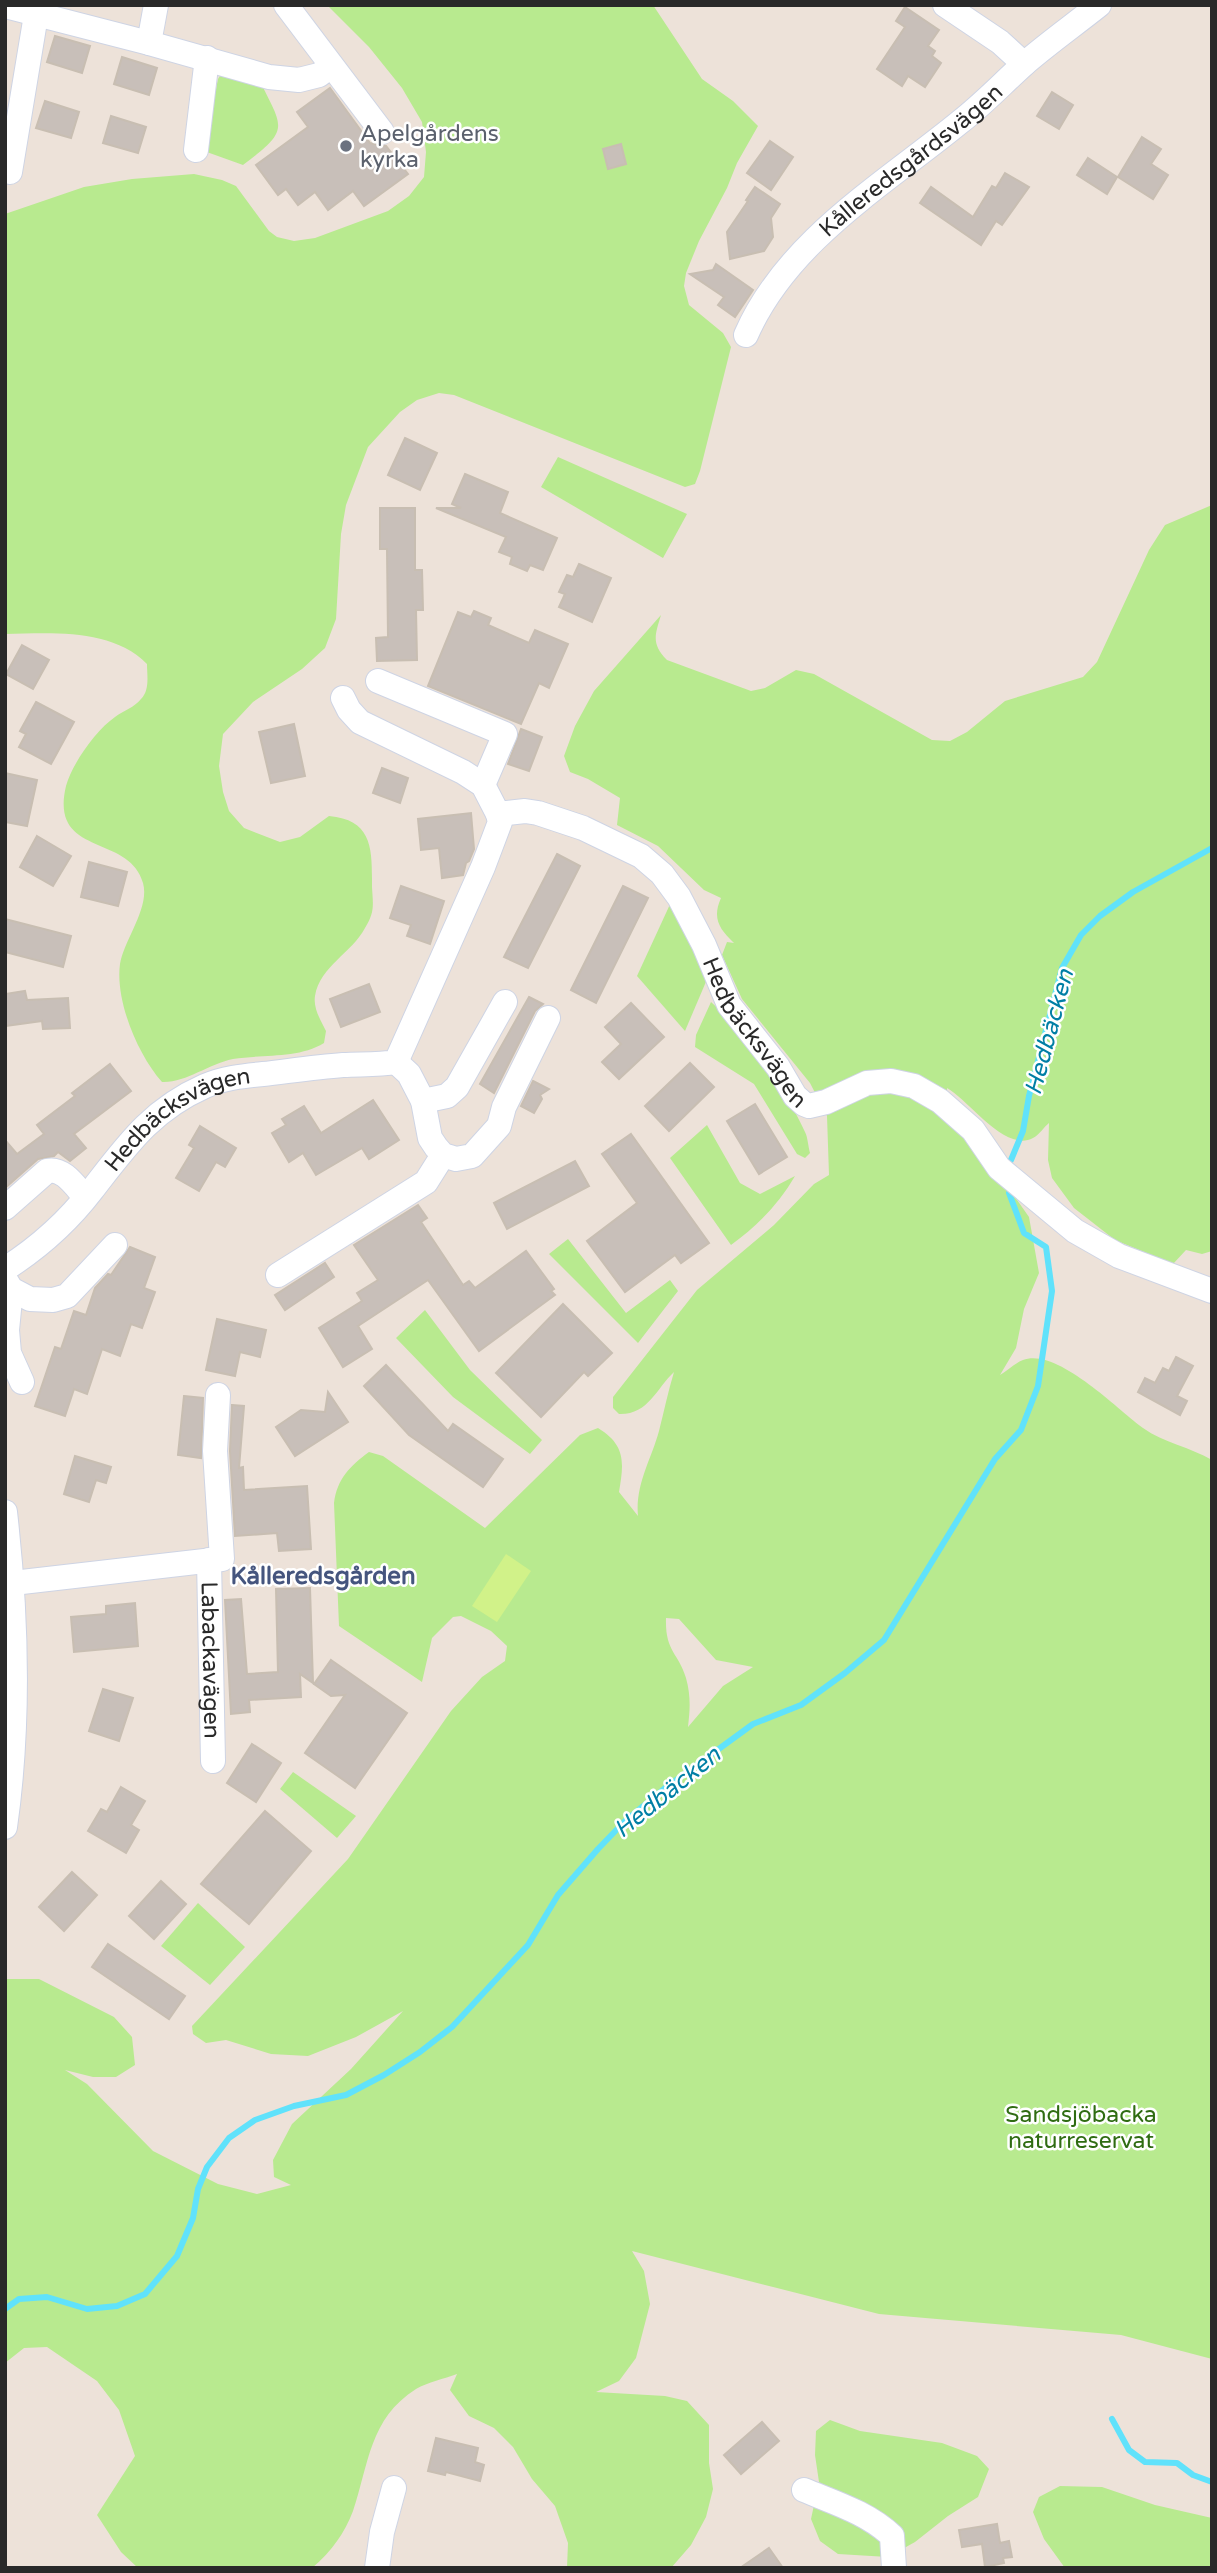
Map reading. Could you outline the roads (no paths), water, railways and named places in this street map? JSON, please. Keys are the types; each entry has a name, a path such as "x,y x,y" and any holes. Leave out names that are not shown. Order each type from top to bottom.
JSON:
{"street":[{"path":"149,43 156,5"},
{"path":"286,5 382,132"},
{"path":"945,5 1000,42 1024,64"},
{"name":"Kålleredsgårdsvägen","path":"746,335 756,313 782,276 815,238 962,121 1024,64 1099,5"},
{"path":"5,6 207,58 269,77 299,80 319,75 331,66"},
{"path":"10,172 36,15"},
{"path":"196,150 207,58"},
{"path":"378,681 505,733 483,785"},
{"path":"343,698 360,722 463,772 483,785 500,822 483,867 396,1062 409,1074 423,1101 430,1138 443,1155 456,1159 472,1156 499,1126 504,1107 548,1018"},
{"name":"Hedbäcksvägen","path":"498,814 538,813 583,828 640,856 662,874 685,909 729,1005 778,1067 795,1096 804,1104 809,1106 826,1102 867,1083 891,1081 914,1086 940,1101 973,1130 999,1168 1075,1231 1119,1256 1212,1291"},
{"path":"423,1101 447,1096 457,1087 505,1002"},
{"name":"Hedbäcksvägen","path":"7,1279 85,1197 123,1148 147,1123 205,1086 233,1077 396,1062"},
{"path":"278,1275 426,1182 443,1155"},
{"path":"5,1208 47,1171 54,1170 60,1171 85,1197"},
{"path":"7,1279 30,1299 52,1300 67,1296 115,1245"},
{"path":"7,1279 9,1353 22,1382"},
{"name":"Labackavägen","path":"213,1761 215,1451 218,1395"},
{"path":"5,1512 17,1671 5,1827"},
{"name":"Labackavägen","path":"10,1570 216,1560"},
{"path":"377,2568 382,2532 394,2488"},
{"path":"804,2490 881,2525 892,2536 894,2568"}],"waterway":[{"name":"Hedbäcken","path":"1011,1160 1023,1131 1029,1096 1062,968 1081,935 1100,916 1133,892 1212,848"},
{"name":"Hedbäcken","path":"5,2309 19,2299 47,2297 87,2309 117,2306 145,2294 177,2256 193,2218 198,2189 207,2167 229,2138 255,2120 294,2106 346,2095 420,2052 452,2027 528,1945 558,1895 625,1821 753,1724 801,1705 884,1640 995,1459 1021,1430 1038,1386 1052,1291 1046,1247 1024,1233 1009,1193"},
{"path":"1112,2419 1129,2450 1145,2462 1177,2463 1193,2475 1212,2482"}],"place":[{"name":"Apelgårdens kyrka","path":"346,146"}],"district":[{"name":"Kålleredsgården","path":"323,1576"}],"park label":[{"name":"Sandsjöbacka naturreservat","path":"1081,2127"}]}
